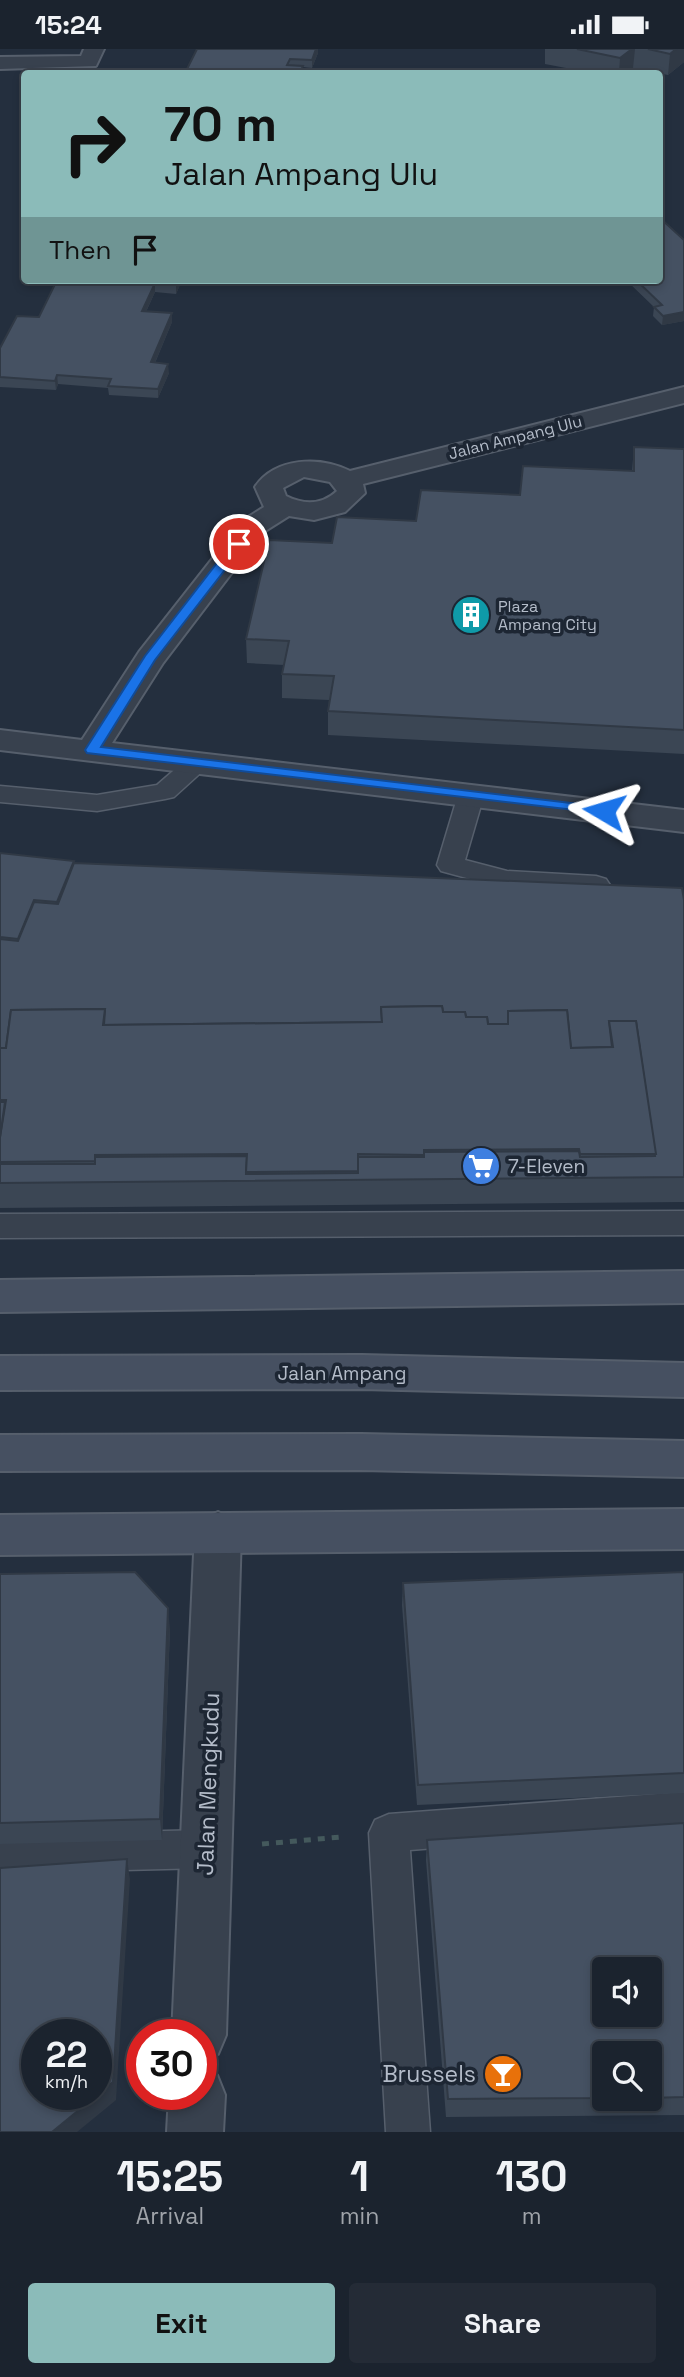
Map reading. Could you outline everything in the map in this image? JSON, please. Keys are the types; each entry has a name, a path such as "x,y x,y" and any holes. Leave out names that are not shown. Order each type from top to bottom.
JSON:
{"main road":[{"path":"0,1296 684,1287"},
{"name":"Jalan Ampang","path":"0,1373 362,1372 684,1380"},
{"path":"0,1453 361,1452 684,1459"},
{"path":"0,1535 684,1529"}],"street":[{"path":"0,63 89,62 94,49"},
{"name":"Jalan Ampang Ulu","path":"347,480 684,395"},
{"path":"304,469 317,469 339,475 347,480 351,493 337,506 310,511 284,506 274,501 269,487 281,475 304,469"},
{"path":"92,750 150,659 252,527 284,506"},
{"path":"0,740 684,821"},
{"name":"Jalan Mengkudu","path":"200,2019 218,1532"},
{"path":"195,2132 196,2110"}],"lane":[{"path":"0,794 97,803 165,791 197,763"},
{"path":"471,795 450,865 507,880 616,887"},
{"path":"0,1226 684,1223"},
{"path":"408,2132 389,1833 684,1810"},
{"path":"0,1854 206,1849"}],"path":[{"path":"206,1849 389,1833"}],"building":[{"path":"197,49 316,49 312,60 290,59 287,65 303,66 301,70 186,70"},
{"path":"577,49 632,49 620,58"},
{"path":"648,49 676,49 670,54"},
{"path":"663,221 684,240 684,312 663,316 654,307 662,305 640,284 663,284"},
{"path":"55,284 155,284 142,311 172,313 151,362 168,364 158,389 108,386 111,379 57,375 55,381 0,377 0,348 17,316 39,317"},
{"name":"Plaza Ampang City","path":"634,447 684,449 684,730 328,711 334,676 282,674 289,641 246,639 269,540 332,543 337,517 416,521 421,490 520,495 523,466 634,471"},
{"path":"0,853 74,861 57,902 34,900 18,939 0,937"},
{"path":"74,863 682,888 684,1177 0,1183 0,1164 95,1164 95,1157 247,1156 246,1174 358,1173 358,1157 424,1157 424,1152 579,1151 580,1157 655,1156 636,1021 609,1021 612,1047 571,1048 567,1010 508,1011 508,1024 488,1024 487,1017 466,1017 465,1012 443,1012 442,1006 381,1007 382,1022 104,1025 105,1009 11,1010 6,1048 0,1048 0,939 18,941 34,902 58,904"},
{"path":"442,1006 443,1012 465,1012 466,1017 487,1017 488,1024 508,1024 508,1011 567,1010 571,1048 613,1047 609,1021 636,1021 656,1154 580,1154 579,1149 424,1150 424,1155 358,1154 358,1171 246,1172 247,1154 95,1155 95,1161 0,1162 0,1137 6,1100 0,1100 0,1048 6,1048 11,1010 105,1009 103,1025 382,1022 381,1007"},
{"path":"0,1102 5,1102 0,1137"},
{"path":"135,1572 168,1608 160,1819 0,1823 0,1574"},
{"path":"684,1572 684,1773 418,1785 403,1583"},
{"path":"684,1823 684,2097 662,2098 662,2041 592,2041 592,2098 448,2099 427,1840"},
{"path":"127,1859 113,2082 112,2019 21,2019 21,2110 79,2110 52,2132 0,2132 0,1868"}],"place":[{"name":"Plaza Ampang City","path":"471,615"},
{"name":"7-Eleven","path":"481,1166"},
{"name":"Brussels","path":"503,2074"}],"route":[{"path":"239,544 150,659 92,750 604,811"}]}
